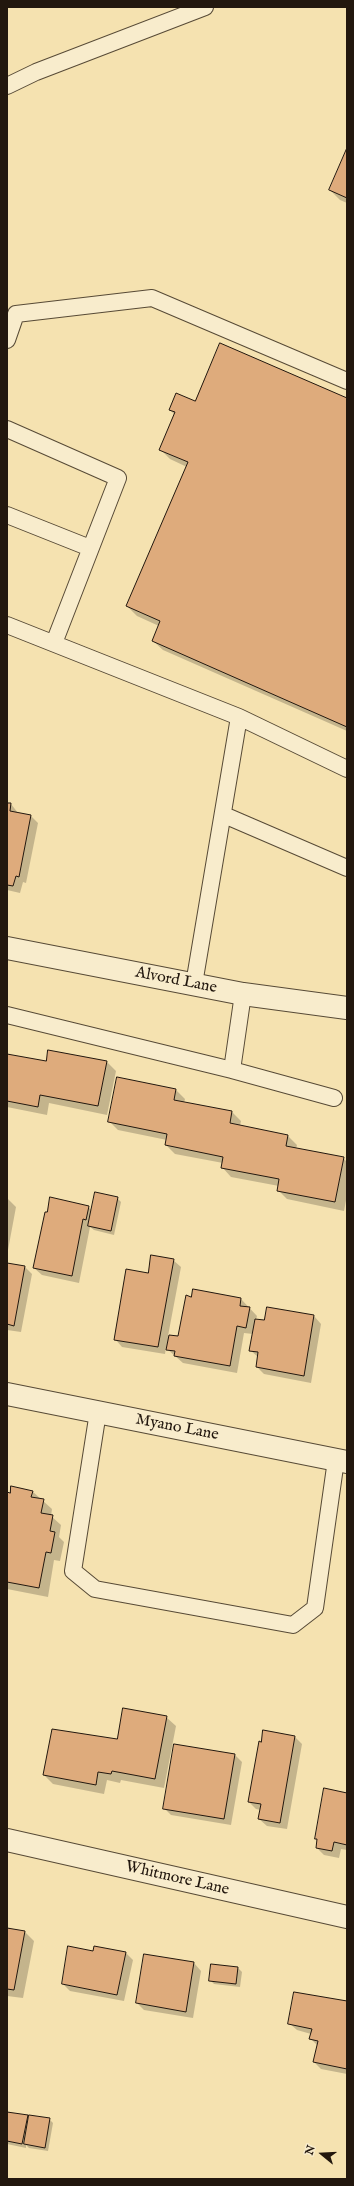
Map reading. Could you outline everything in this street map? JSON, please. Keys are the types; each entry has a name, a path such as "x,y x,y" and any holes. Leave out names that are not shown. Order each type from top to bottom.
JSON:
{"street":[{"name":"Alvord Lane","path":"7,948 243,994 347,1008"},
{"name":"Myano Lane","path":"7,1394 344,1460"},
{"name":"Whitmore Lane","path":"7,1840 347,1917"}],"lane":[{"path":"7,86 36,72 205,7"},
{"path":"7,340 16,314 152,298 347,381"},
{"path":"7,429 118,478 54,643"},
{"path":"7,515 90,548"},
{"path":"7,625 239,716 347,769"},
{"path":"194,984 224,815 239,716"},
{"path":"224,815 347,868"},
{"path":"232,1070 243,994"},
{"path":"7,1015 232,1070 334,1098"},
{"path":"98,1412 73,1571 95,1589 293,1624 315,1608 344,1460"}],"building":[{"path":"347,148 347,198 329,190"},
{"path":"220,343 347,398 347,727 152,641 160,621 126,606 188,462 159,450 175,412 169,410 176,393 195,401"},
{"path":"7,803 11,803 10,811 31,815 19,877 16,876 13,886 7,885"},
{"path":"48,1050 107,1061 98,1106 40,1095 38,1107 7,1101 7,1054 46,1061"},
{"path":"117,1077 176,1089 174,1100 232,1111 230,1123 288,1135 286,1146 344,1157 335,1202 277,1191 279,1179 221,1168 223,1157 165,1145 167,1134 108,1122"},
{"path":"95,1192 118,1197 111,1231 88,1226"},
{"path":"50,1197 89,1206 86,1220 83,1219 72,1276 33,1268 45,1212 47,1212"},
{"path":"151,1255 174,1259 158,1347 114,1340 126,1269 148,1273"},
{"path":"7,1263 25,1266 14,1326 7,1324"},
{"path":"193,1289 241,1298 240,1306 250,1307 246,1328 237,1326 230,1366 174,1356 175,1351 166,1350 169,1335 178,1336 186,1295 191,1297"},
{"path":"267,1307 314,1315 304,1376 256,1367 258,1352 249,1351 255,1319 264,1320"},
{"path":"11,1486 33,1491 31,1497 44,1499 41,1513 53,1515 50,1531 55,1532 51,1553 46,1552 39,1588 7,1582 7,1492 10,1493"},
{"path":"123,1708 167,1716 155,1779 112,1771 111,1774 98,1772 96,1785 43,1775 52,1729 117,1739"},
{"path":"263,1730 295,1736 280,1823 258,1819 261,1804 248,1802 259,1741 261,1742"},
{"path":"174,1744 235,1754 224,1819 163,1809"},
{"path":"324,1788 347,1793 347,1845 334,1842 332,1851 316,1848 317,1839 315,1839"},
{"path":"7,1928 25,1931 14,1990 7,1989"},
{"path":"68,1946 93,1951 94,1946 126,1952 117,1995 62,1984"},
{"path":"144,1954 194,1962 186,2012 136,2003"},
{"path":"211,1964 238,1967 236,1984 209,1981"},
{"path":"294,1992 347,2001 347,2069 313,2062 318,2041 309,2039 312,2029 288,2024"},
{"path":"7,2112 28,2115 22,2144 7,2141"},
{"path":"29,2115 50,2118 45,2148 24,2144"}]}
